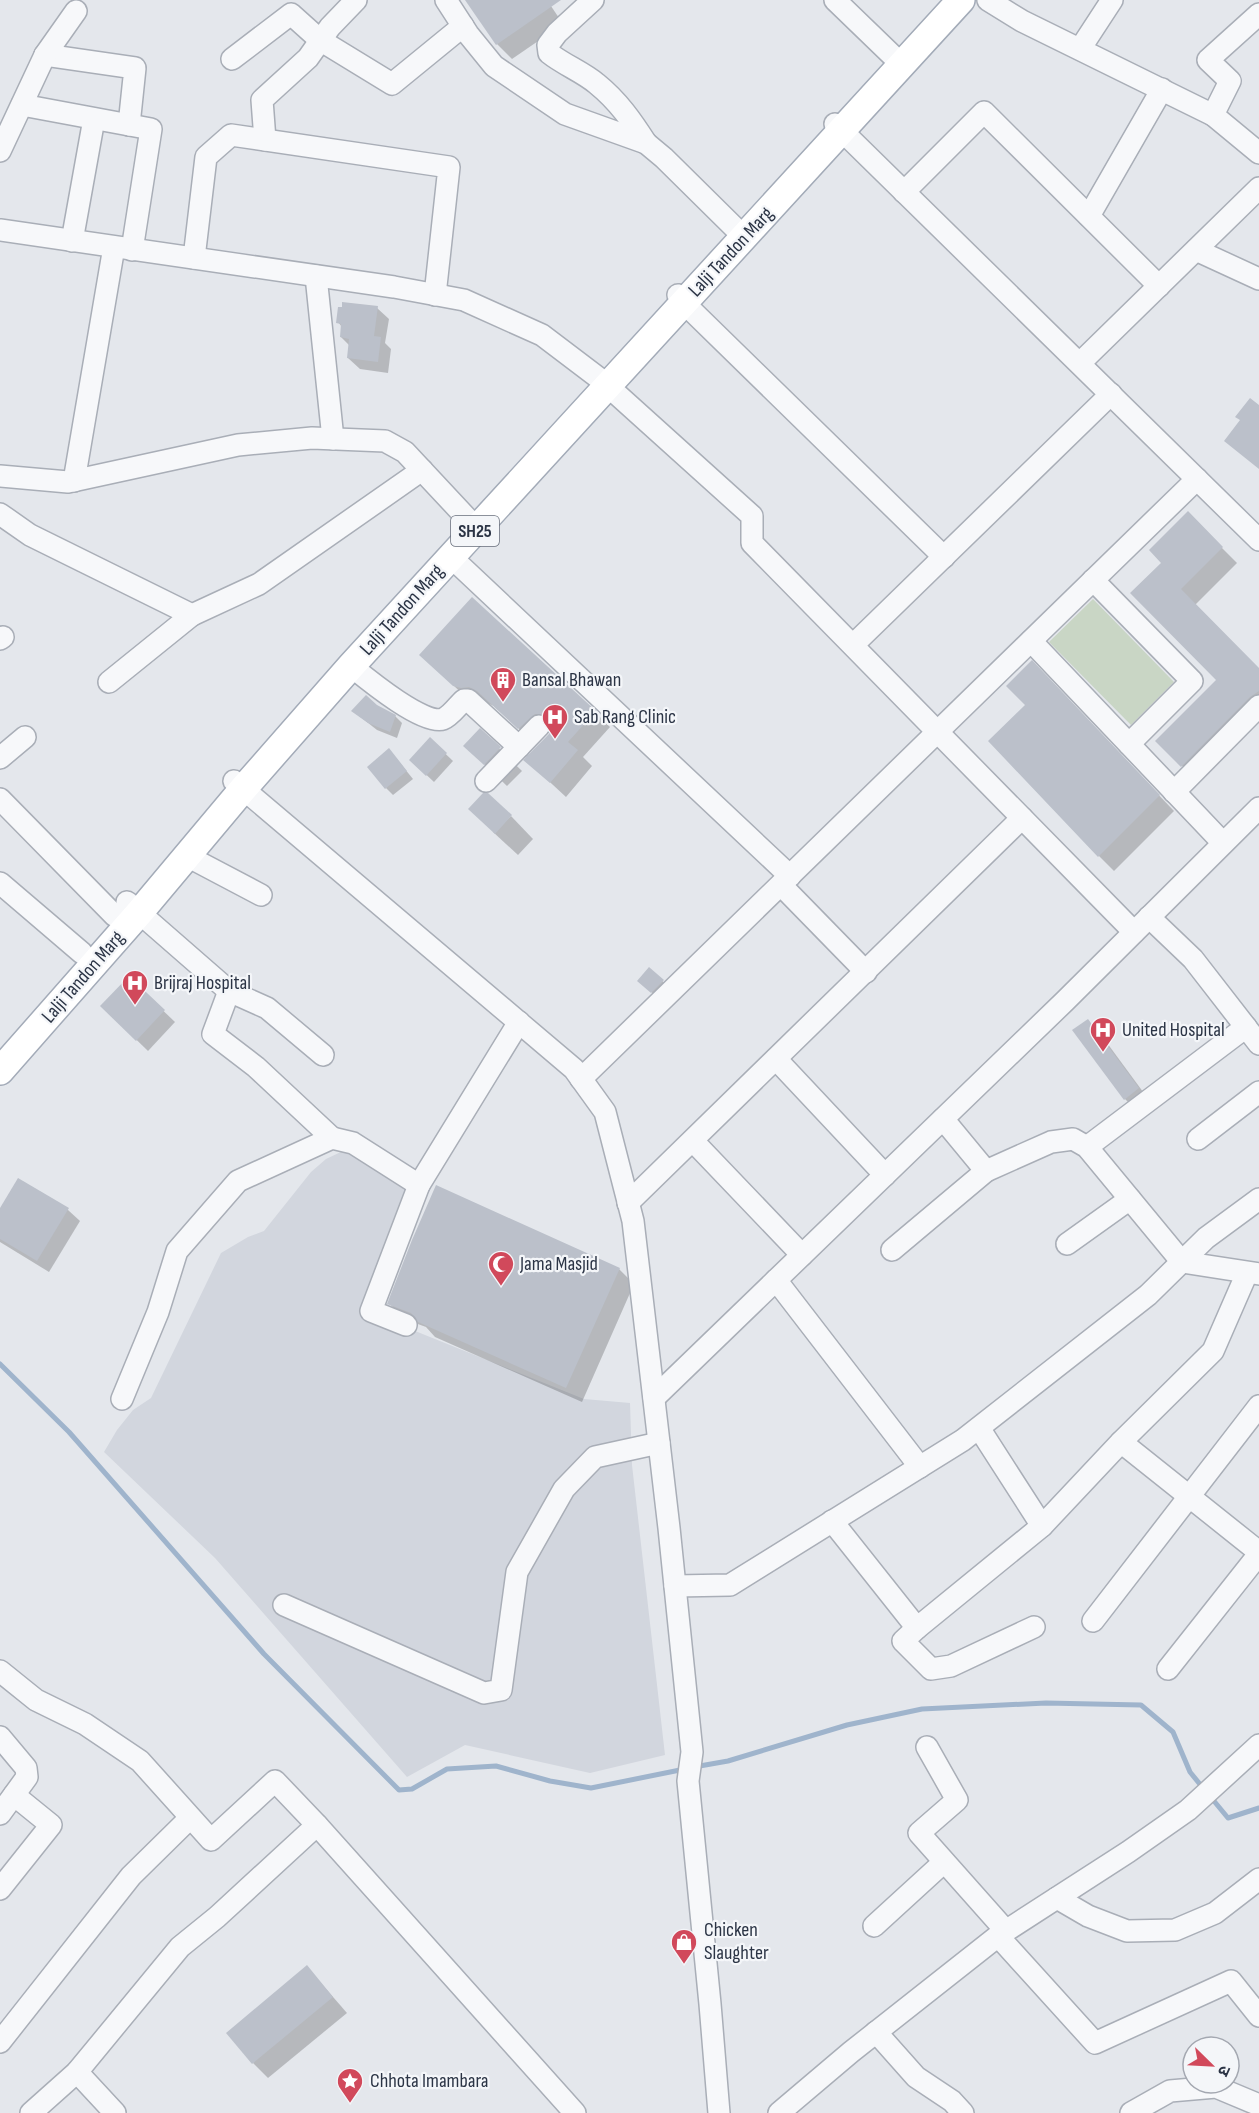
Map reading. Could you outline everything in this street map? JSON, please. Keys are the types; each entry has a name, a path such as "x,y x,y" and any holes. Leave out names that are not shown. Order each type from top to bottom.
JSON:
{"main road":[{"name":"Lalji Tandon Marg","path":"838,127 895,58 948,0"},
{"name":"Lalji Tandon Marg","path":"0,1046 82,953 187,856 239,785 317,687 474,525 838,127 962,0"},
{"name":"Lalji Tandon Marg","path":"0,1071 127,910 239,785 451,557 474,525"}],"street":[{"path":"447,0 463,26 494,66 565,114 646,144 664,158 741,233"},
{"path":"593,0 557,33 548,45 549,54 565,66 596,82 623,109 646,144"},
{"path":"835,0 895,58"},
{"path":"988,0 1022,21 1213,115 1259,153"},
{"path":"1080,50 1112,0"},
{"path":"265,141 262,100 309,58 320,40 350,3"},
{"path":"0,151 45,55 76,10"},
{"path":"232,58 291,14 320,40 392,84 463,26"},
{"path":"1213,115 1230,81 1208,60 1259,14"},
{"path":"45,55 135,68 129,125"},
{"path":"1089,216 1162,89"},
{"path":"22,105 151,129 123,248 74,481"},
{"path":"904,192 984,112 1159,286"},
{"path":"72,241 94,118"},
{"path":"838,127 1259,540"},
{"path":"194,258 206,157 231,135 450,167 435,295"},
{"path":"1080,363 1259,188"},
{"path":"0,230 464,300 542,334 604,383 752,516 752,543 1022,818 1142,924 1193,959 1259,1044"},
{"path":"1196,250 1259,279"},
{"path":"316,276 333,439"},
{"path":"681,299 944,556"},
{"path":"853,645 1111,394"},
{"path":"0,476 74,481 238,445 312,438 385,441 405,452 474,525"},
{"path":"109,682 192,615 259,584 422,470"},
{"path":"581,1079 1197,479"},
{"path":"0,514 30,535 192,615"},
{"path":"451,557 786,881 866,972"},
{"path":"1093,580 1192,681 1129,744"},
{"path":"1031,641 1223,843"},
{"path":"351,666 393,699 436,719 446,717 464,700 468,700 519,747"},
{"path":"1174,792 1259,706"},
{"path":"486,781 539,726"},
{"path":"0,758 25,737"},
{"path":"239,785 574,1069 605,1112 633,1221 654,1398 692,1752 688,1781 719,2113"},
{"path":"0,798 127,910 229,991 267,1008 323,1055"},
{"path":"654,1398 943,1119 1259,808"},
{"path":"628,1203 1022,818"},
{"path":"187,856 261,896"},
{"path":"0,883 82,953"},
{"path":"229,991 213,1034 256,1067 332,1138 353,1143 419,1185"},
{"path":"406,1325 371,1311 419,1185 519,1022"},
{"path":"1087,1147 1246,1027"},
{"path":"776,1059 885,1175"},
{"path":"1198,1139 1259,1092"},
{"path":"943,1119 986,1171"},
{"path":"122,1400 158,1311 177,1251 238,1181 332,1138"},
{"path":"892,1250 986,1171 1051,1142 1073,1139 1087,1147 1182,1262 1253,1274 1213,1351 1121,1442 1042,1526 903,1641 931,1669 951,1666 1034,1627"},
{"path":"693,1141 802,1255"},
{"path":"1067,1244 1130,1199"},
{"path":"675,1586 730,1585 979,1428 1149,1295 1206,1238 1259,1199"},
{"path":"776,1280 920,1467"},
{"path":"1093,1622 1259,1406"},
{"path":"979,1428 1042,1526"},
{"path":"1121,1442 1259,1553 1168,1669"},
{"path":"284,1605 484,1693 501,1690 517,1572 564,1489 595,1457 659,1443"},
{"path":"832,1521 917,1628"},
{"path":"0,1671 36,1700 85,1724 140,1761 211,1840 275,1781 575,2113"},
{"path":"0,1737 26,1768 27,1777 0,1814"},
{"path":"779,2113 876,2032 1002,1934 1128,1852 1195,1803 1259,1745"},
{"path":"927,1747 957,1800 919,1833 1095,2043 1231,1981 1259,2016"},
{"path":"0,1889 51,1825 14,1795"},
{"path":"0,2042 131,1876 190,1818"},
{"path":"38,2111 77,2072 180,1947 217,1917 317,1825"},
{"path":"874,1926 944,1862"},
{"path":"1057,1898 1088,1916 1127,1931 1175,1930 1215,1912 1259,1879"},
{"path":"876,2032 916,2077 952,2101 963,2113"},
{"path":"77,2072 115,2113"},
{"path":"1131,2113 1170,2091 1216,2087 1259,2105"}],"shaded area":[{"path":"345,1150 426,1193 373,1314 584,1399 630,1403 632,1465 665,1755 590,1773 465,1745 407,1777 215,1558 104,1452 117,1430 133,1410 151,1398 221,1253 248,1237 264,1231 311,1172 326,1159"}],"green space":[{"path":"1093,599 1174,682 1131,725 1049,642"}],"building":[{"path":"465,0 561,0 496,45"},
{"path":"342,302 378,306 374,336 381,337 378,362 347,358 349,339 340,337 341,324 336,323 338,307 342,307"},
{"path":"1250,398 1259,405 1259,469 1224,441 1240,420 1235,417"},
{"path":"1188,511 1223,547 1181,589 1259,668 1259,691 1250,697 1181,767 1155,741 1216,680 1130,593 1161,563 1149,550"},
{"path":"472,597 596,711 568,742 578,750 550,783 523,760 549,734 551,728 548,717 535,714 518,729 477,691 469,687 453,686 419,655"},
{"path":"1032,660 1160,795 1098,857 988,741 1025,705 1006,686"},
{"path":"366,695 377,705 396,715 390,732 368,723 351,711"},
{"path":"480,728 501,747 484,765 463,746"},
{"path":"430,737 447,753 426,776 409,760"},
{"path":"389,748 407,771 385,789 367,767"},
{"path":"483,793 488,793 512,815 495,834 468,809"},
{"path":"649,967 664,980 651,993 637,981"},
{"path":"129,976 165,1010 136,1041 100,1006"},
{"path":"1088,1019 1139,1088 1124,1100 1072,1030"},
{"path":"18,1178 69,1208 37,1261 0,1239 0,1208"},
{"name":"Jama Masjid","path":"436,1185 620,1268 566,1388 418,1322 411,1313 387,1304"},
{"path":"307,1965 333,1997 252,2064 226,2033"}],"waterway":[{"path":"0,1364 69,1432 264,1654 399,1790 412,1789 447,1769 496,1766 550,1781 591,1788 685,1769"},
{"path":"694,1767 728,1761 847,1725 922,1709 1046,1703 1141,1705 1173,1732 1190,1772 1203,1788"},
{"path":"1209,1795 1228,1818 1259,1808"}],"place":[{"name":"Bansal Bhawan","path":"503,703"},
{"name":"Sab Rang Clinic","path":"555,740"},
{"name":"Brijraj Hospital","path":"135,1006"},
{"name":"United Hospital","path":"1103,1053"},
{"name":"Jama Masjid","path":"501,1287"},
{"name":"Chicken Slaughter","path":"684,1965"},
{"name":"Chhota Imambara","path":"350,2104"}]}
